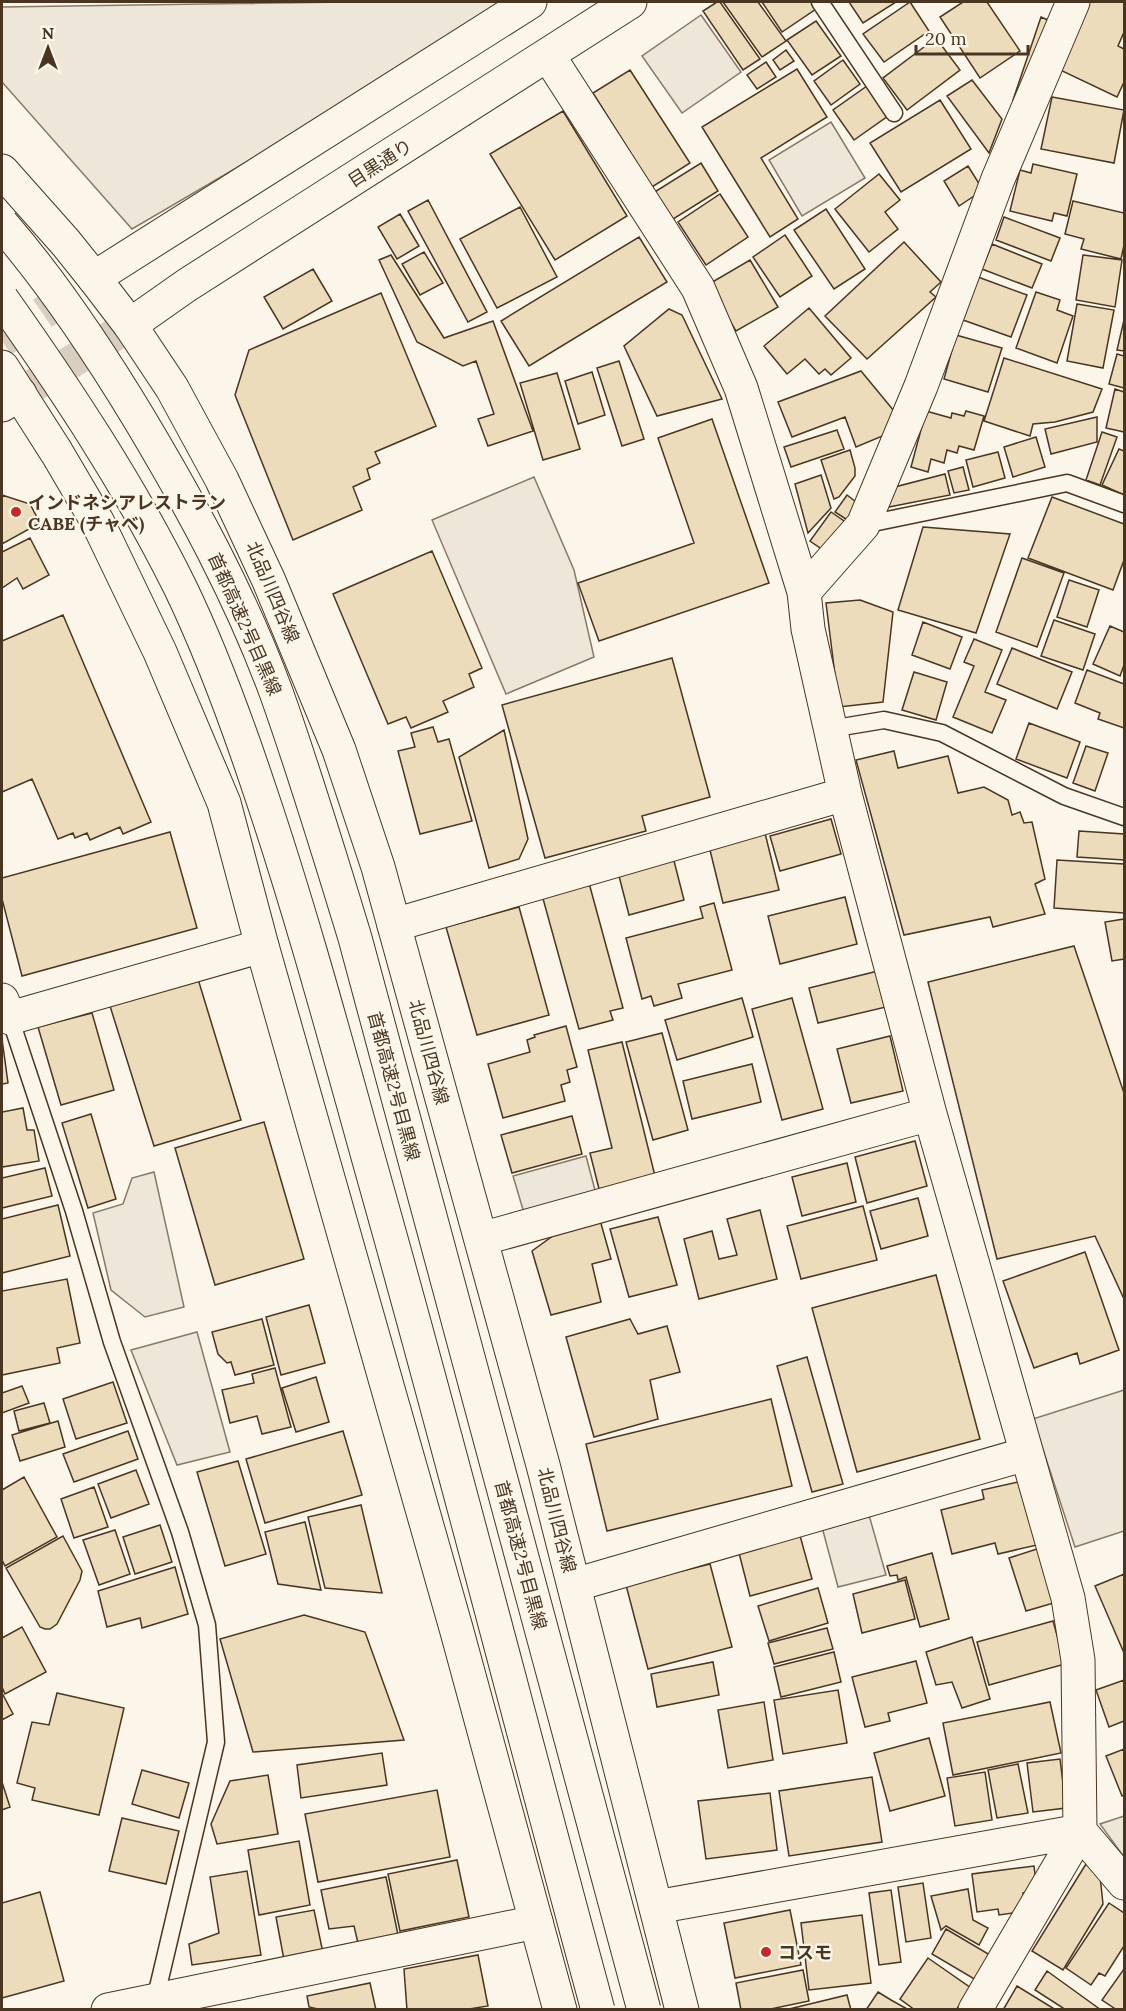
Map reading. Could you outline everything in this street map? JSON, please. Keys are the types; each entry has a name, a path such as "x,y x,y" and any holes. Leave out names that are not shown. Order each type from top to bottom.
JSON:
{"main road":[{"path":"94,278 530,2"},
{"name":"目黒通り","path":"130,325 187,285 630,2"},
{"path":"804,592 863,525 921,386 998,179 1073,2"},
{"path":"548,55 698,288 741,388 804,592 808,629 846,794 930,1114 1068,1598 1078,1660 1080,1831 975,2010"},
{"name":"北品川四谷線","path":"2,171 94,278 130,325 178,398 222,480 269,581 339,750 378,867 543,1465 682,2010"},
{"name":"首都高速2号目黒線","path":"2,224 102,357 164,460 224,571 275,690 320,821 355,938 644,2010"},
{"path":"2,299 59,380 120,477 180,588 232,708 274,831 306,937 397,1260 598,2010"},
{"path":"2,367 11,400 97,521 160,652 224,803 262,946 456,1628 560,2010"},
{"path":"394,925 846,794"},
{"path":"6,1009 262,946"},
{"path":"481,1239 930,1114"},
{"path":"574,1584 1026,1454"},
{"path":"1080,1831 1125,1883"},
{"path":"656,1907 1080,1831"},
{"path":"108,2010 536,1922"}],"lane":[{"path":"820,2 894,113"},
{"path":"863,525 1067,483 1125,504"},
{"path":"830,729 884,720 942,733 1064,796 1125,817"},
{"path":"6,1009 74,1211 112,1342 180,1532 207,1625 216,1742 155,2000"}],"shaded area":[{"path":"519,2 132,229 2,82 2,7"},
{"path":"701,15 741,72 682,113 642,56"},
{"path":"831,122 865,178 802,216 769,160"},
{"path":"534,477 574,570 594,657 506,694 432,520"},
{"path":"586,1156 596,1194 524,1213 513,1176"},
{"path":"154,1172 184,1307 145,1317 111,1290 93,1213 123,1204 132,1178"},
{"path":"197,1332 230,1452 177,1465 131,1350"},
{"path":"1124,1390 1124,1531 1075,1547 1033,1419"},
{"path":"869,1515 886,1575 838,1587 822,1527"},
{"path":"1124,1816 1124,1857 1100,1824"}],"building":[{"path":"720,2 760,59 743,70 703,11"},
{"path":"723,2 758,2 786,41 762,57"},
{"path":"762,2 811,2 816,9 782,32"},
{"path":"849,2 896,2 863,23"},
{"path":"910,2 929,31 884,62 863,34"},
{"path":"963,2 987,2 1020,51 980,78 940,17"},
{"path":"1087,2 1124,2 1124,32 1118,46 1124,49 1124,82 1117,97 1058,69"},
{"path":"1041,17 1050,21 1022,103 1013,100"},
{"path":"816,21 841,56 812,75 787,40"},
{"path":"936,38 960,70 907,110 883,78"},
{"path":"786,50 794,61 780,70 773,60"},
{"path":"843,60 860,84 831,105 814,81"},
{"path":"766,62 776,77 757,89 747,75"},
{"path":"797,69 827,117 761,158 798,219 770,237 702,127"},
{"path":"630,70 690,163 652,187 593,93"},
{"path":"972,80 1002,119 989,153 947,96"},
{"path":"867,86 888,116 854,140 833,110"},
{"path":"1052,97 1124,110 1114,163 1041,149"},
{"path":"940,100 971,149 901,192 870,143"},
{"path":"563,111 627,216 555,260 490,154"},
{"path":"701,163 718,191 670,221 653,193"},
{"path":"1033,164 1077,174 1067,216 1054,213 1052,221 1010,211 1020,170 1031,173"},
{"path":"968,166 983,190 959,206 944,181"},
{"path":"879,174 900,200 885,212 898,229 869,252 835,209"},
{"path":"720,194 748,237 706,265 678,222"},
{"path":"428,200 487,312 468,322 408,211"},
{"path":"1073,201 1124,213 1124,245 1121,259 1081,249 1084,239 1065,234"},
{"path":"520,207 557,277 497,308 460,239"},
{"path":"826,209 865,269 834,289 794,230"},
{"path":"400,214 419,246 397,259 378,227"},
{"path":"1004,217 1060,238 1051,261 996,240"},
{"path":"785,235 812,276 780,297 753,257"},
{"path":"639,237 667,282 529,366 501,321"},
{"path":"904,242 941,282 930,292 936,297 867,359 825,316"},
{"path":"992,244 1042,264 1032,288 982,269"},
{"path":"424,252 443,283 420,295 402,264"},
{"path":"391,255 444,338 493,321 533,431 488,446 478,419 494,414 476,361 463,366 417,342 379,260"},
{"path":"1083,255 1122,260 1115,307 1076,300"},
{"path":"750,260 778,307 736,331 709,284"},
{"path":"313,269 332,301 283,329 264,297"},
{"path":"978,277 1027,295 1011,337 963,320"},
{"path":"1036,292 1060,300 1057,310 1073,316 1057,363 1016,348"},
{"path":"381,293 436,426 375,452 380,463 367,469 370,479 353,487 362,510 293,540 235,395 249,350"},
{"path":"1077,304 1114,310 1103,368 1067,361"},
{"path":"809,308 851,358 831,375 825,369 819,374 805,359 787,374 764,346"},
{"path":"669,309 682,315 722,399 657,416 624,346"},
{"path":"1124,320 1124,351 1117,350"},
{"path":"956,335 1002,348 988,392 944,379"},
{"path":"1117,354 1124,356 1124,388 1109,384"},
{"path":"1004,358 1102,389 1093,412 1055,422 1033,424 1030,436 984,421"},
{"path":"619,361 644,439 622,446 597,368"},
{"path":"861,371 899,417 885,435 856,447 845,417 792,437 778,402"},
{"path":"592,372 605,415 578,424 565,381"},
{"path":"557,373 580,449 543,460 520,383"},
{"path":"1115,389 1124,392 1124,432 1106,428"},
{"path":"926,411 951,418 952,413 964,416 966,411 984,416 974,450 959,446 957,453 947,450 944,463 931,459 928,472 911,467"},
{"path":"1097,417 1097,442 1051,454 1045,429"},
{"path":"712,419 769,583 599,641 578,583 694,543 658,438"},
{"path":"837,430 844,449 791,467 784,447"},
{"path":"1102,432 1117,437 1100,485 1086,480"},
{"path":"1036,437 1045,467 1013,477 1004,447"},
{"path":"1119,449 1124,451 1124,495 1102,485"},
{"path":"850,450 855,476 839,497 834,499 821,460"},
{"path":"998,452 1005,478 973,487 966,460"},
{"path":"963,467 969,490 954,493 948,471"},
{"path":"945,474 950,495 884,508 891,488"},
{"path":"821,475 831,508 808,533 795,484"},
{"path":"2,495 30,504 40,523 2,544"},
{"path":"847,495 860,505 849,521 835,512"},
{"path":"1052,497 1124,524 1124,560 1113,590 1028,558"},
{"path":"831,512 847,523 826,552 810,541"},
{"path":"923,527 1010,534 976,633 898,610"},
{"path":"30,538 49,575 23,589 17,578 2,588 2,552"},
{"path":"432,551 482,668 469,674 474,687 443,701 448,712 411,728 406,717 388,724 333,594"},
{"path":"1022,558 1064,573 1037,647 996,632"},
{"path":"1069,580 1099,590 1087,627 1057,617"},
{"path":"860,600 893,612 883,702 839,707 826,603"},
{"path":"63,615 151,822 123,834 120,827 90,840 87,833 75,838 73,833 58,839 32,779 2,792 2,641"},
{"path":"1054,620 1095,634 1083,670 1041,656"},
{"path":"923,622 962,637 950,669 912,655"},
{"path":"1110,626 1124,632 1124,665 1120,676 1093,664"},
{"path":"974,639 1002,650 985,692 1006,700 992,733 953,717 974,666 964,662"},
{"path":"1012,648 1072,672 1057,709 997,684"},
{"path":"672,658 710,797 642,816 646,831 545,858 502,705"},
{"path":"1087,670 1124,684 1124,728 1098,719 1100,713 1075,703"},
{"path":"914,672 947,682 936,720 902,710"},
{"path":"1029,723 1080,742 1067,778 1016,759"},
{"path":"433,727 438,742 449,739 472,821 420,834 398,751 415,747 411,733"},
{"path":"504,730 528,839 519,859 489,868 459,757"},
{"path":"1086,746 1108,753 1095,791 1073,783"},
{"path":"894,751 898,768 948,756 958,793 984,787 1008,800 1012,815 1020,812 1024,823 1032,822 1045,879 1035,884 1045,914 993,927 990,917 904,935 856,760"},
{"path":"831,819 841,854 780,871 770,836"},
{"path":"764,829 779,890 723,903 708,842"},
{"path":"1079,831 1124,834 1124,860 1077,857"},
{"path":"170,832 197,928 22,976 2,899 2,878"},
{"path":"673,857 684,900 629,915 618,872"},
{"path":"1057,860 1124,864 1124,913 1054,908"},
{"path":"589,883 623,1008 610,1011 613,1020 579,1029 542,895"},
{"path":"845,897 857,944 780,964 768,916"},
{"path":"714,903 732,970 678,984 682,998 654,1006 651,996 642,999 626,938 703,918 700,907"},
{"path":"519,907 549,1015 477,1035 446,927"},
{"path":"1124,919 1124,959 1112,961 1105,922"},
{"path":"1074,946 1124,1093 1124,1299 1095,1236 997,1259 928,982"},
{"path":"878,971 886,1007 818,1023 809,988"},
{"path":"198,979 241,1120 154,1146 110,1006"},
{"path":"742,998 753,1037 677,1060 665,1020"},
{"path":"792,998 823,1109 782,1120 752,1009"},
{"path":"92,1013 114,1090 61,1105 38,1027"},
{"path":"566,1026 577,1067 567,1070 570,1082 561,1085 565,1101 503,1118 488,1064 530,1052 527,1040 535,1037 534,1035"},
{"path":"662,1033 688,1130 653,1140 626,1042"},
{"path":"890,1036 903,1091 851,1103 837,1049"},
{"path":"2,1039 8,1083 2,1084"},
{"path":"622,1042 655,1176 599,1189 590,1153 612,1148 588,1050"},
{"path":"752,1064 761,1102 692,1119 683,1081"},
{"path":"23,1108 27,1130 34,1130 39,1161 2,1167 2,1112"},
{"path":"91,1114 116,1199 88,1208 62,1123"},
{"path":"572,1116 582,1154 512,1173 501,1135"},
{"path":"264,1122 304,1259 215,1285 175,1148"},
{"path":"915,1141 927,1186 867,1203 855,1157"},
{"path":"847,1163 856,1202 802,1216 792,1177"},
{"path":"45,1168 52,1196 2,1208 2,1178"},
{"path":"918,1198 928,1236 881,1249 870,1211"},
{"path":"58,1205 70,1256 2,1273 2,1219"},
{"path":"863,1206 877,1260 801,1279 787,1226"},
{"path":"760,1210 777,1279 699,1299 684,1239 712,1231 719,1259 737,1255 727,1219"},
{"path":"658,1217 677,1285 629,1297 610,1229"},
{"path":"600,1220 611,1259 592,1264 601,1302 551,1315 532,1251 557,1233"},
{"path":"1085,1252 1119,1350 1080,1364 1077,1353 1034,1368 1003,1281"},
{"path":"936,1275 980,1439 857,1472 812,1308"},
{"path":"67,1279 80,1343 57,1348 60,1363 2,1375 2,1291"},
{"path":"309,1305 325,1363 281,1375 266,1317"},
{"path":"262,1319 274,1365 235,1375 231,1362 227,1363 218,1354 212,1332"},
{"path":"630,1319 638,1334 667,1326 680,1372 650,1380 658,1419 594,1437 566,1337"},
{"path":"807,1357 843,1484 812,1492 777,1366"},
{"path":"275,1368 291,1427 262,1434 257,1416 230,1423 222,1390 254,1383 252,1374"},
{"path":"316,1377 329,1422 296,1432 282,1388"},
{"path":"113,1382 127,1423 76,1439 63,1399"},
{"path":"22,1386 29,1403 2,1413 2,1393"},
{"path":"771,1399 792,1486 607,1531 586,1444"},
{"path":"44,1403 50,1423 19,1431 14,1411"},
{"path":"58,1421 65,1447 20,1461 12,1435"},
{"path":"128,1431 138,1459 74,1482 63,1454"},
{"path":"343,1431 362,1495 265,1523 246,1459"},
{"path":"238,1461 266,1554 225,1566 197,1472"},
{"path":"136,1470 149,1504 111,1518 98,1484"},
{"path":"24,1477 57,1537 5,1566 2,1560 2,1490"},
{"path":"1023,1481 1037,1545 998,1554 995,1543 952,1554 941,1510 984,1499 982,1490"},
{"path":"94,1487 108,1527 74,1538 61,1499"},
{"path":"361,1505 382,1593 325,1588 308,1517"},
{"path":"305,1522 321,1590 278,1584 265,1532"},
{"path":"160,1525 172,1562 135,1574 123,1537"},
{"path":"115,1530 130,1574 99,1585 83,1540"},
{"path":"799,1532 812,1579 750,1596 738,1549"},
{"path":"63,1536 82,1571 80,1580 57,1624 50,1629 45,1629 40,1627 6,1568"},
{"path":"1040,1548 1057,1602 1026,1611 1009,1558"},
{"path":"932,1553 949,1619 920,1627 906,1577 898,1580 897,1575 890,1576 887,1566"},
{"path":"710,1564 732,1647 648,1669 626,1585"},
{"path":"175,1567 188,1614 142,1628 140,1618 107,1627 98,1591"},
{"path":"1124,1574 1124,1653 1095,1586"},
{"path":"905,1580 915,1619 862,1633 853,1594"},
{"path":"818,1588 828,1623 769,1641 758,1606"},
{"path":"304,1615 365,1632 404,1740 253,1752 220,1639"},
{"path":"1053,1621 1065,1664 989,1685 977,1642"},
{"path":"22,1627 46,1672 5,1694 2,1687 2,1638"},
{"path":"827,1628 833,1649 774,1664 768,1643"},
{"path":"972,1637 990,1699 962,1708 952,1682 936,1685 926,1652"},
{"path":"834,1652 841,1682 781,1697 774,1667"},
{"path":"916,1661 927,1703 888,1713 890,1721 865,1727 852,1677"},
{"path":"713,1662 719,1695 657,1707 651,1674"},
{"path":"1124,1680 1124,1721 1109,1727 1096,1690"},
{"path":"838,1690 847,1743 783,1754 774,1700"},
{"path":"2,1693 13,1714 2,1720"},
{"path":"57,1693 124,1708 99,1815 32,1800 35,1788 17,1783 32,1722 49,1725"},
{"path":"764,1702 773,1760 728,1768 718,1710"},
{"path":"1050,1702 1061,1753 953,1775 943,1723"},
{"path":"929,1738 945,1796 890,1811 874,1753"},
{"path":"1124,1749 1124,1795 1122,1796 1106,1756"},
{"path":"382,1753 387,1785 301,1798 297,1765"},
{"path":"1060,1759 1066,1808 1033,1812 1027,1763"},
{"path":"1018,1764 1028,1813 997,1818 988,1770"},
{"path":"142,1770 189,1783 179,1818 132,1804"},
{"path":"985,1772 992,1820 955,1826 947,1778"},
{"path":"268,1775 278,1834 217,1844 211,1824 230,1781"},
{"path":"872,1777 882,1842 789,1856 779,1791"},
{"path":"2,1782 10,1807 2,1810"},
{"path":"437,1790 450,1857 318,1882 305,1814"},
{"path":"770,1793 777,1850 706,1859 698,1801"},
{"path":"122,1818 179,1831 166,1884 109,1871"},
{"path":"299,1841 310,1905 259,1915 248,1850"},
{"path":"457,1860 469,1917 400,1931 388,1874"},
{"path":"1086,1864 1100,1876 1103,1904 1063,1970 1032,1951"},
{"path":"1034,1866 1037,1891 1023,1893 1025,1905 1019,1912 999,1915 998,1909 977,1912 972,1874"},
{"path":"247,1871 261,1955 192,1965 189,1944 219,1933 210,1877"},
{"path":"386,1877 398,1935 358,1943 354,1926 329,1929 321,1890"},
{"path":"923,1883 931,1938 906,1942 898,1887"},
{"path":"968,1889 973,1920 988,1928 979,1945 946,1926 941,1930 931,1896"},
{"path":"891,1890 901,1962 879,1965 869,1893"},
{"path":"40,1892 64,1981 2,1998 2,1903"},
{"path":"1109,1903 1124,1913 1124,1946 1105,1976 1099,1973 1091,1985 1066,1968"},
{"path":"314,1910 323,1953 284,1960 276,1917"},
{"path":"790,1910 801,1965 735,1978 724,1923"},
{"path":"862,1915 871,1983 809,1990 801,1923"},
{"path":"946,1929 990,1955 976,1980 932,1954"},
{"path":"478,1955 488,2006 463,2010 407,2010 404,1969"},
{"path":"928,1958 971,1988 956,2010 915,2010 900,1999"},
{"path":"1124,1969 1124,2010 1117,2010 1102,2000"},
{"path":"803,1970 809,2001 766,2010 741,2010 736,1983"},
{"path":"1047,1971 1101,2010 1066,2010 1035,1990"},
{"path":"370,1983 376,2010 322,2010 309,2007 307,1996"},
{"path":"1017,1986 1056,2010 1003,2010"},
{"path":"878,1992 891,2000 909,2010 866,2010"},
{"path":"847,1995 851,2010 785,2010"}],"tunnel":[{"path":"2,341 94,278"},
{"path":"20,394 130,325"}],"place":[{"name":"インドネシアレストラン CABE (チャベ)","path":"16,512"},
{"name":"コスモ","path":"766,1952"}]}
